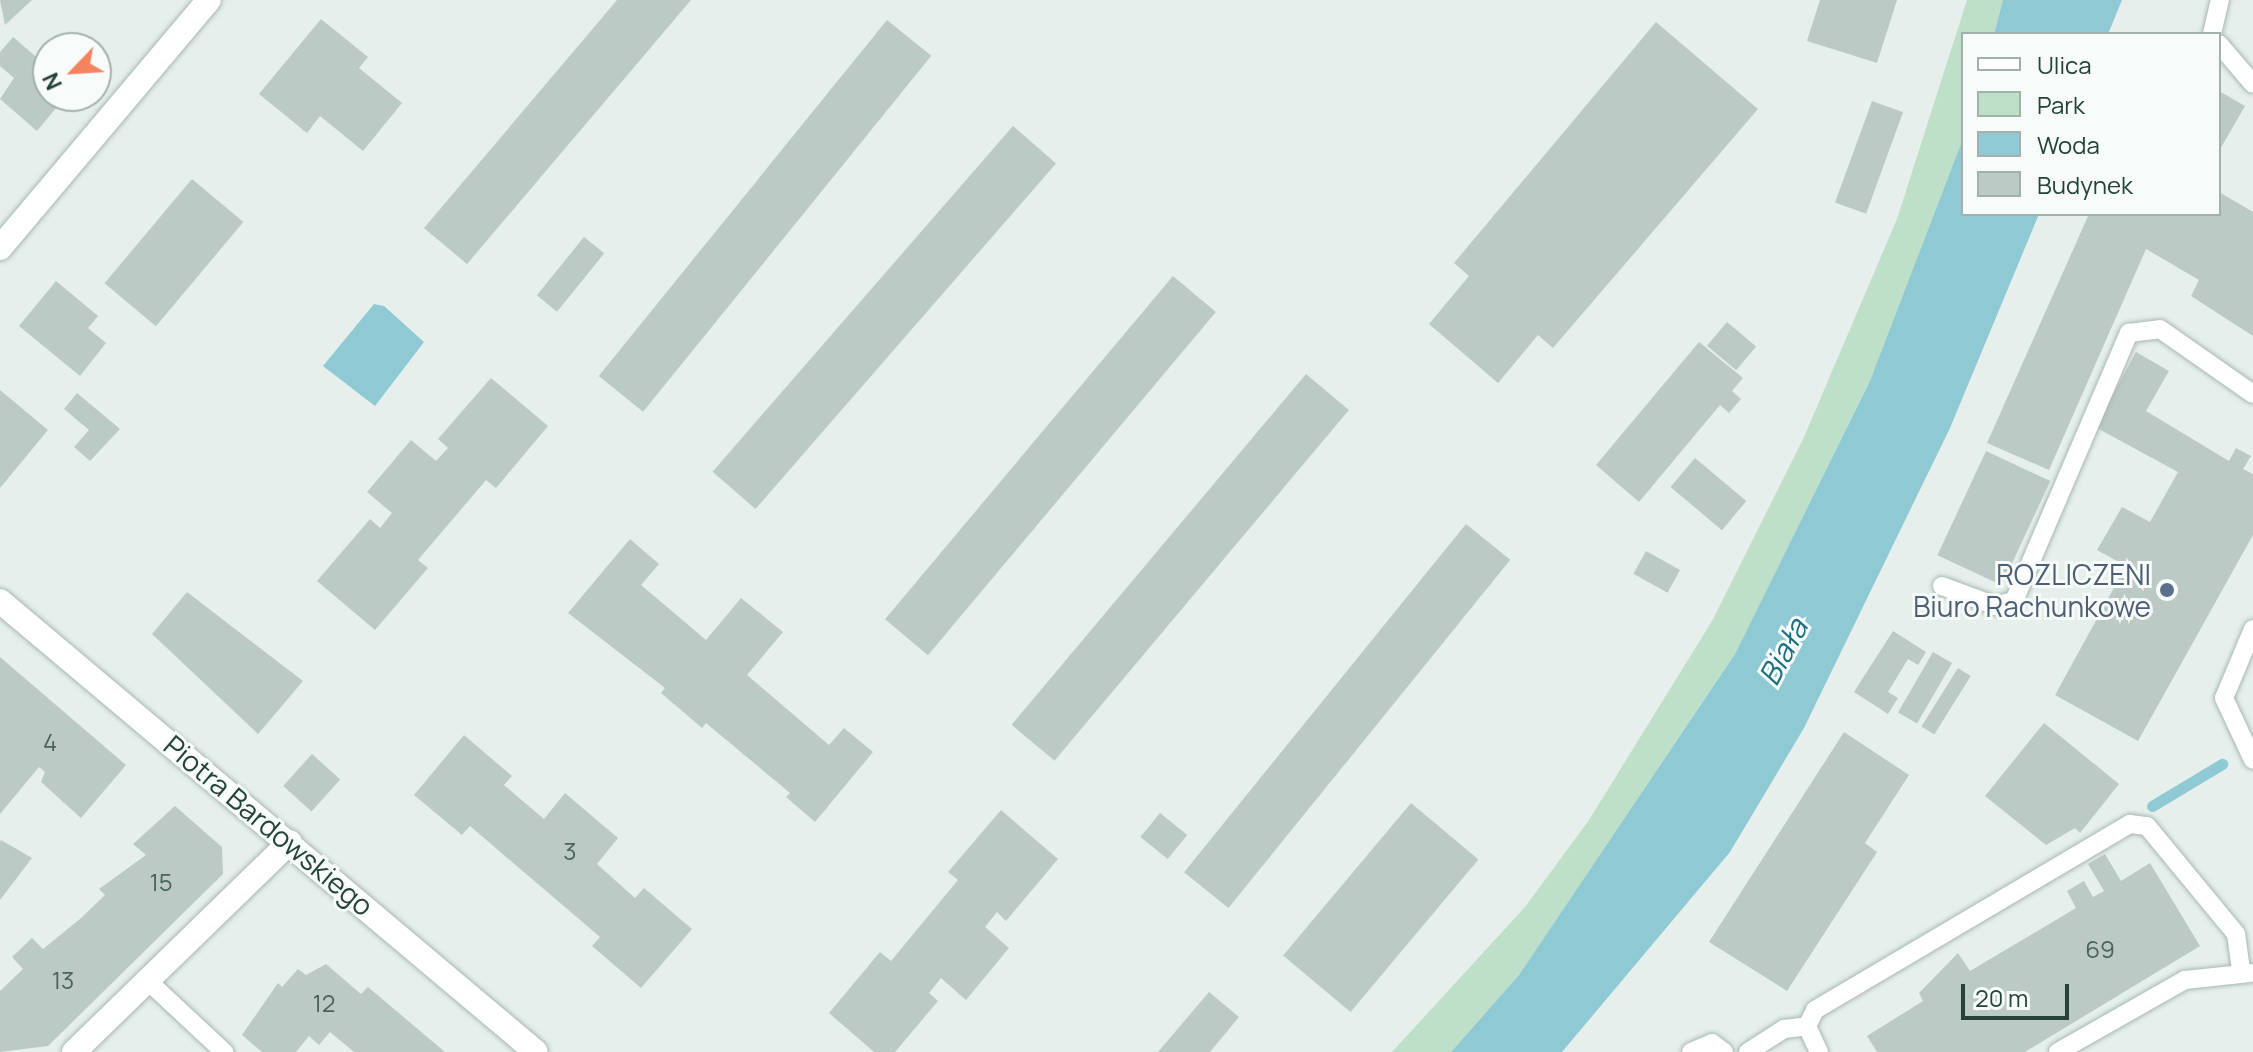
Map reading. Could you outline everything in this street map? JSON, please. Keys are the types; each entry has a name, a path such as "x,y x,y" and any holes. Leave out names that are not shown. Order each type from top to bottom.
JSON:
{"street":[{"path":"0,248 209,0"},
{"name":"Piotra Bardowskiego","path":"0,601 290,842 528,1050"},
{"path":"74,1052 290,842"}],"lane":[{"path":"2212,32 2220,0"},
{"path":"2221,46 2253,84"},
{"path":"1942,586 1996,606 2014,601 2129,333 2160,329 2253,394"},
{"path":"2253,629 2224,698 2253,760"},
{"path":"1807,1026 1815,1010 2130,824 2147,826 2236,934 2247,972 2204,974 2160,991 2058,1052"},
{"path":"149,982 224,1052"},
{"path":"1748,1052 1784,1029 1807,1026"},
{"path":"1807,1026 1819,1052"},
{"path":"1691,1052 1712,1043 1724,1052"}],"green space":[{"path":"1967,0 2003,0 1995,32 1961,32 1961,145 1941,208 1870,381 1735,654 1519,975 1451,1052 1392,1052 1525,907 1589,820 1712,621 1804,437 1897,219"}],"water":[{"path":"2003,0 2122,0 2109,32 1995,32"},
{"name":"Biała","path":"1961,144 1961,216 2038,216 1950,428 1804,728 1730,852 1562,1052 1451,1052 1519,975 1735,654 1870,381"},
{"path":"374,304 384,306 424,342 375,406 323,366"}],"building":[{"path":"0,0 32,0 5,25"},
{"path":"617,0 691,0 467,264 424,228"},
{"path":"1820,0 1897,0 1877,63 1807,41"},
{"path":"321,19 368,57 359,68 402,103 363,151 320,116 307,133 259,94"},
{"path":"887,20 931,56 643,412 599,376"},
{"path":"1656,22 1758,109 1553,348 1538,335 1498,383 1429,324 1469,276 1454,263"},
{"path":"13,37 32,53 32,112 53,112 37,131 0,99 14,78 0,66 0,52"},
{"path":"2221,92 2245,106 2221,148"},
{"path":"1872,101 1903,112 1866,214 1835,202"},
{"path":"1013,126 1056,163 756,509 713,472"},
{"path":"192,179 243,222 156,326 105,283"},
{"path":"2221,193 2253,212 2253,336 2191,296 2199,280 2146,249 2049,470 1987,443 2088,216 2221,216"},
{"path":"584,237 604,253 557,312 537,295"},
{"path":"1173,276 1216,312 928,655 885,619"},
{"path":"56,281 98,316 88,328 106,343 80,376 19,326"},
{"path":"1727,322 1756,346 1736,370 1707,346"},
{"path":"1699,342 1743,378 1732,391 1741,399 1729,413 1720,405 1639,502 1596,465"},
{"path":"2136,352 2169,371 2146,411 2229,461 2236,448 2251,456 2243,469 2253,474 2253,535 2138,741 2055,695 2126,566 2097,550 2122,507 2150,522 2178,472 2095,427"},
{"path":"1306,374 1349,410 1055,761 1012,725"},
{"path":"491,378 548,426 496,488 486,480 418,560 428,568 375,630 317,581 370,519 380,528 392,513 367,492 411,440 436,461 448,448 438,439"},
{"path":"0,390 48,430 0,488"},
{"path":"77,393 120,429 90,461 74,447 89,430 64,409"},
{"path":"1986,451 2050,481 2002,585 1937,555"},
{"path":"1695,458 1746,501 1722,530 1671,487"},
{"path":"1466,524 1510,560 1228,908 1184,872"},
{"path":"630,539 659,564 641,585 706,640 741,598 783,632 747,675 829,745 844,728 873,752 815,822 786,797 790,793 706,723 702,728 661,693 665,688 568,613"},
{"path":"1646,551 1680,570 1668,593 1633,574"},
{"path":"187,592 303,681 258,734 152,634"},
{"path":"1893,631 1926,652 1918,665 1908,659 1888,692 1898,698 1888,714 1854,692"},
{"path":"1933,652 1952,663 1917,724 1898,713"},
{"path":"0,657 126,765 81,818 41,782 45,772 39,767 0,814"},
{"path":"1958,668 1971,676 1934,734 1921,727"},
{"path":"2044,723 2119,784 2080,833 2075,828 2046,845 1985,796"},
{"path":"1844,732 1909,775 1865,843 1877,852 1787,991 1709,942"},
{"path":"464,735 512,776 504,785 544,819 565,793 618,838 597,864 635,898 644,888 692,929 641,988 592,946 600,937 470,826 462,835 414,795"},
{"path":"312,754 340,779 311,811 283,786"},
{"path":"1411,803 1478,860 1350,1012 1283,955"},
{"path":"175,806 222,847 223,874 48,1046 0,1052 0,991 23,969 12,957 32,938 43,949 80,919 105,895 99,889 146,855 133,844"},
{"path":"1001,810 1058,859 1006,921 997,912 985,927 1009,948 966,1000 941,978 929,993 938,1001 895,1052 874,1052 829,1013 880,952 891,961 958,880 948,872"},
{"path":"1160,813 1187,835 1168,859 1140,837"},
{"path":"0,842 32,858 0,900"},
{"path":"2105,854 2121,881 2150,863 2200,946 2025,1052 1877,1052 1867,1036 1923,1001 1919,993 1958,953 1970,971 2076,908 2067,891 2084,881 2093,897 2104,891 2088,864"},
{"path":"326,964 361,994 368,987 445,1052 354,1052 330,1032 319,1045 309,1036 296,1052 262,1052 242,1035 278,983 282,987 298,969 306,975"},
{"path":"1209,992 1239,1017 1210,1052 1158,1052"}],"waterway":[{"path":"2152,806 2222,764"}],"place":[{"name":"ROZLICZENI Biuro Rachunkowe","path":"2167,590"}]}
